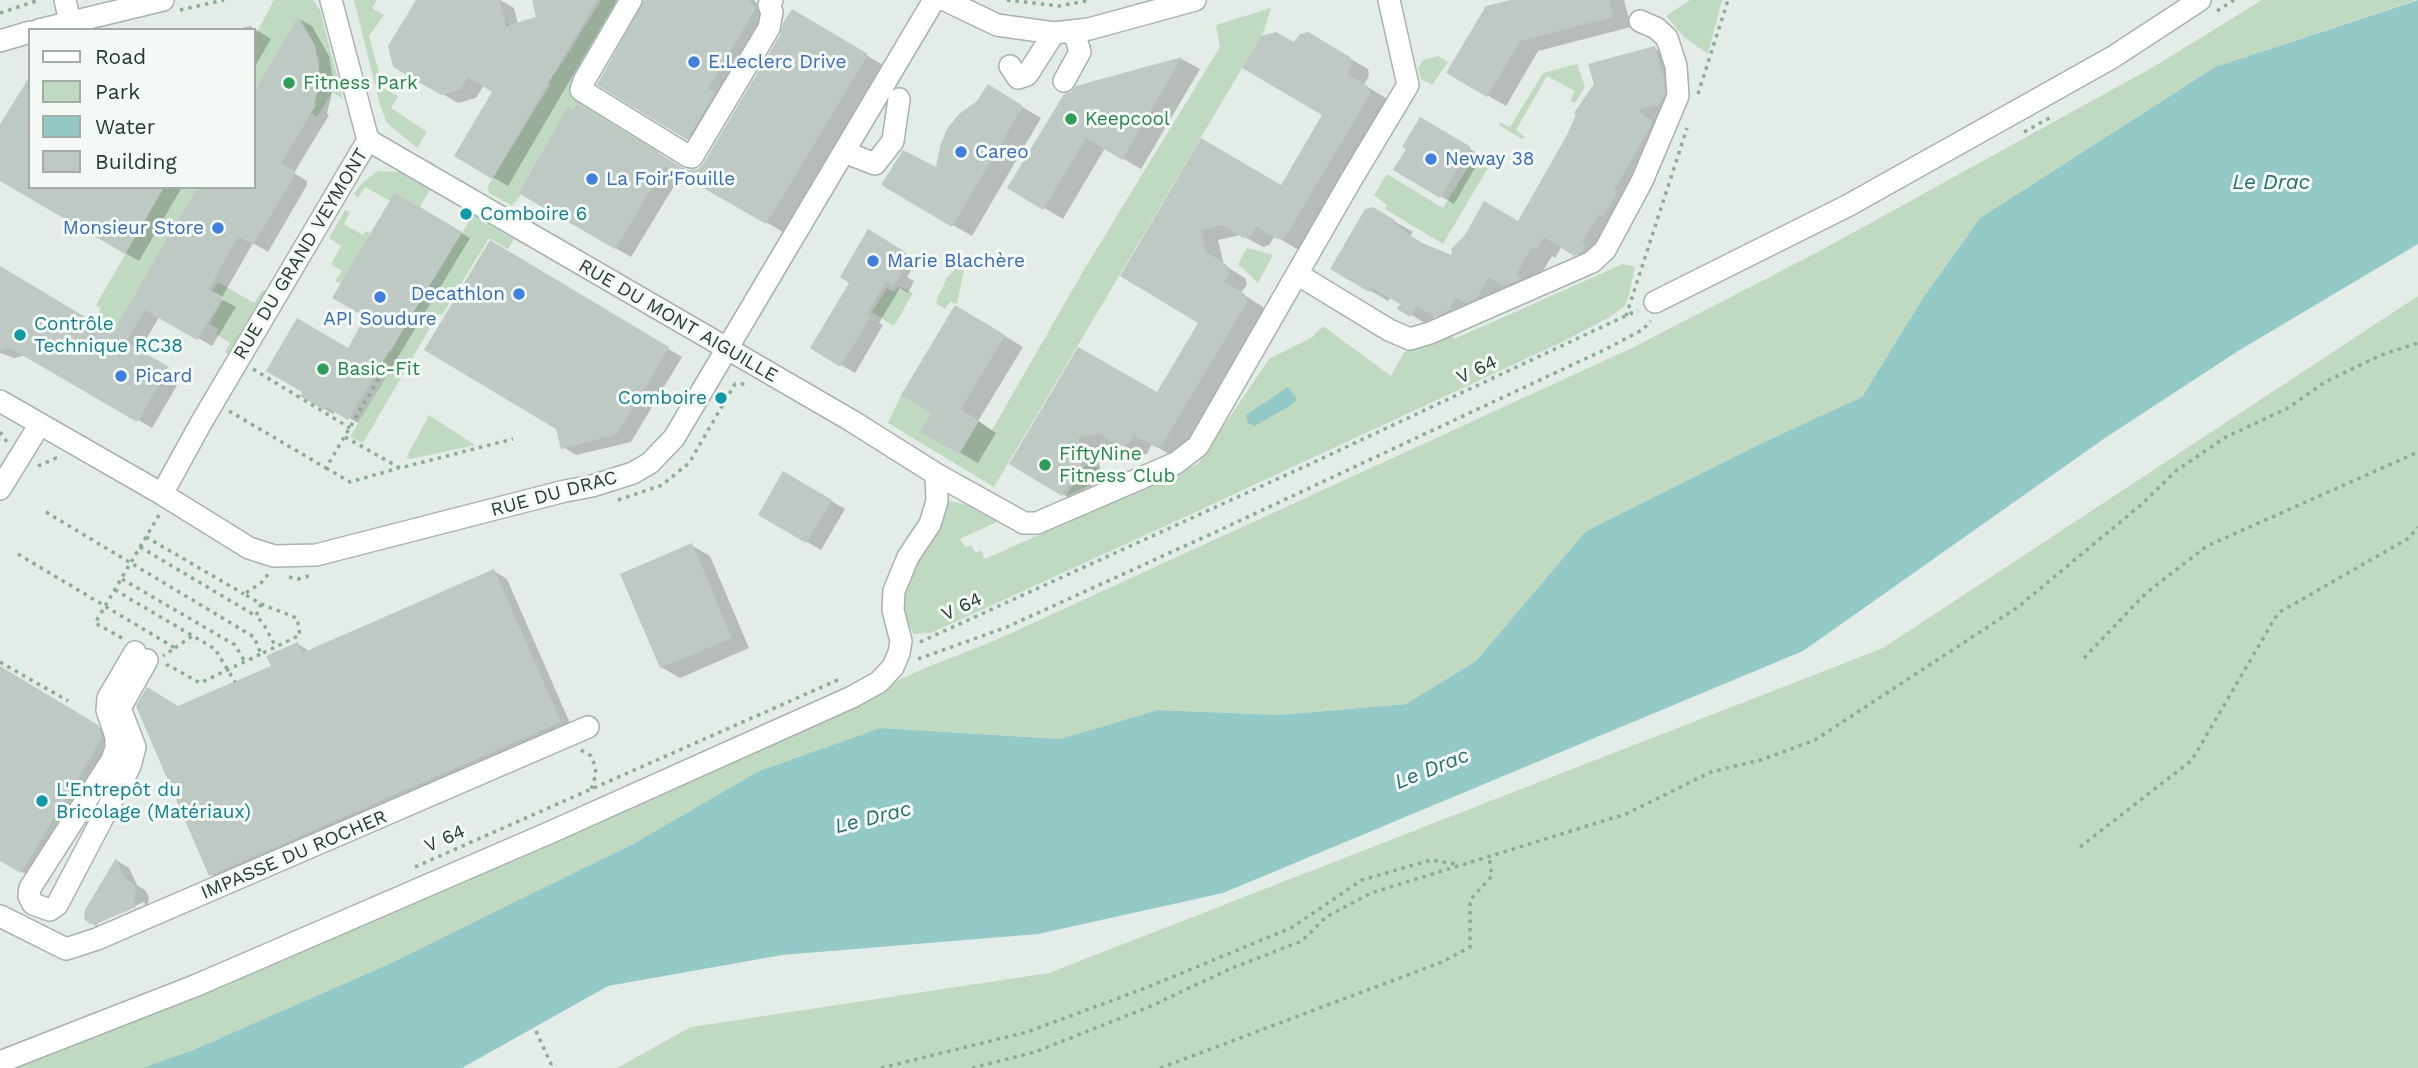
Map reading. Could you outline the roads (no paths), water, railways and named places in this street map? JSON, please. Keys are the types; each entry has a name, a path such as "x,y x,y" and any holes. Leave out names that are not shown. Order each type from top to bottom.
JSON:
{"street":[{"path":"65,0 70,22"},
{"path":"46,28 163,0"},
{"name":"RUE DU GRAND VEYMONT","path":"157,503 201,423 368,140 331,0"},
{"path":"631,0 581,90 692,157 769,28 772,12 769,5 772,0"},
{"name":"RUE DU DRAC","path":"0,401 40,424 157,503 249,548 268,566 592,486 633,473 650,463 674,438 934,0"},
{"path":"945,0 997,25 1064,33 1195,0"},
{"name":"RUE DU MONT AIGUILLE","path":"368,140 852,421 936,474 1024,523 1037,523 1176,463 1198,446 1409,85 1389,0"},
{"path":"1653,309 1849,205 2113,57 2200,0"},
{"path":"1297,274 1389,330 1410,339 1430,333 1592,262 1605,250 1642,181 1678,96 1676,66 1667,37 1656,28 1640,22"},
{"path":"0,41 28,33"},
{"path":"1010,66 1018,78 1027,75 1064,33"},
{"path":"1064,33 1080,52 1064,81"},
{"path":"844,152 875,164 893,141 899,99"},
{"path":"0,489 40,424"},
{"path":"0,1062 197,985 551,832 852,697 878,682 896,660 901,641 893,610 894,591 908,557 930,524 937,501 936,474"},
{"path":"151,660 120,708 135,747 130,766 57,905 50,910 33,904 29,896 30,888 112,760 116,737 107,710 108,698 151,660"},
{"name":"IMPASSE DU ROCHER","path":"0,916 66,949 134,923 588,727"}],"water":[{"name":"Le Drac","path":"2418,0 2418,244 2238,351 2105,438 1803,651 1223,893 1038,934 782,955 608,986 462,1068 142,1068 193,1050 389,964 635,843 759,771 880,728 1060,739 1158,710 1279,715 1406,704 1476,661 1586,531 1764,442 1862,397 1923,298 1980,218 2215,67"},
{"path":"1288,387 1297,399 1290,406 1254,426 1248,423 1246,415"}],"place":[{"name":"E.Leclerc Drive","path":"694,62"},
{"name":"Fitness Park","path":"289,83"},
{"name":"Keepcool","path":"1071,119"},
{"name":"Careo","path":"961,152"},
{"name":"Neway 38","path":"1431,159"},
{"name":"La Foir'Fouille","path":"592,179"},
{"name":"Comboire 6","path":"466,214"},
{"name":"Monsieur Store","path":"218,228"},
{"name":"Marie Blachère","path":"873,261"},
{"name":"Decathlon","path":"519,294"},
{"name":"API Soudure","path":"380,297"},
{"name":"Contrôle Technique RC38","path":"20,335"},
{"name":"Basic-Fit","path":"323,369"},
{"name":"Picard","path":"121,376"},
{"name":"Comboire","path":"721,398"},
{"name":"FiftyNine Fitness Club","path":"1045,465"},
{"name":"L'Entrepôt du Bricolage (Matériaux)","path":"42,801"}]}
